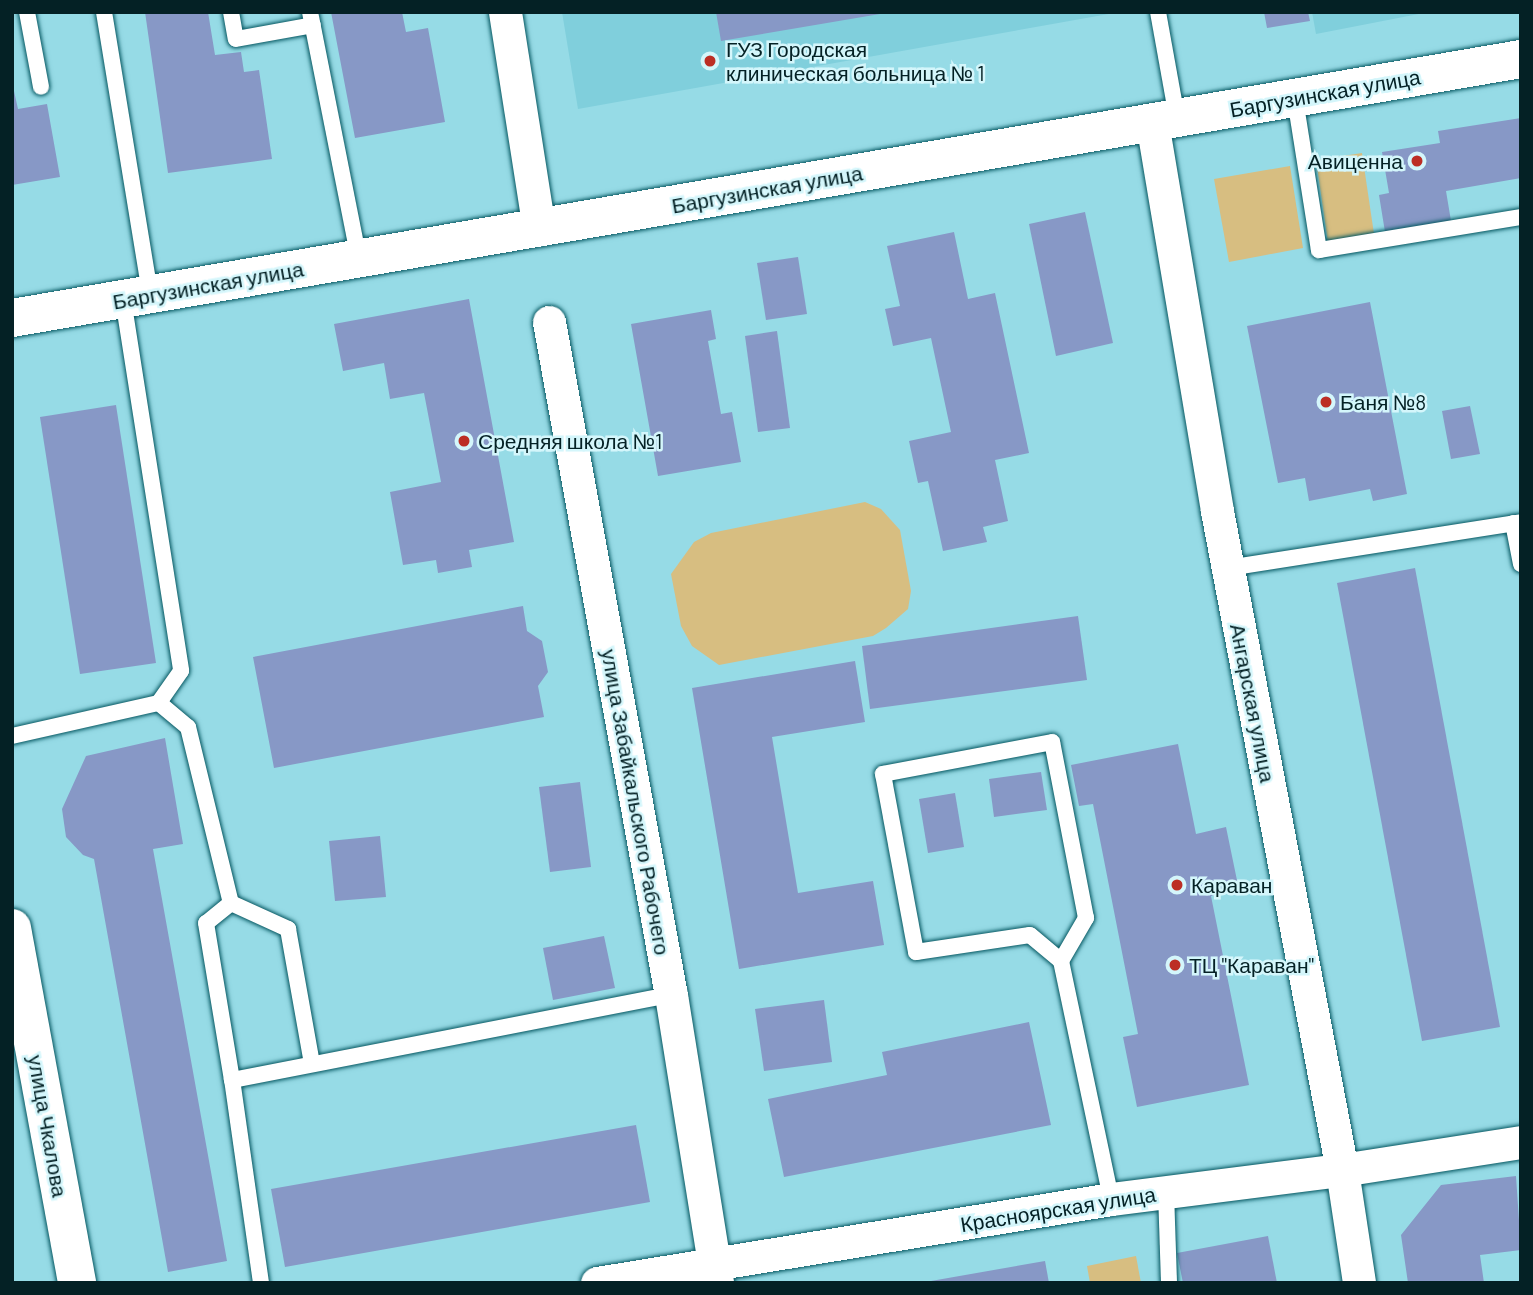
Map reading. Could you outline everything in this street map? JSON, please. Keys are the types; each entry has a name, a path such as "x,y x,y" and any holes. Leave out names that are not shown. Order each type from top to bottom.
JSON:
{"main road":[{"name":"Баргузинская улица","path":"12,318 1521,59"},
{"name":"улица Чкалова","path":"12,928 77,1283"}],"street":[{"path":"505,12 540,229"},
{"name":"Ангарская улица","path":"1164,120 1228,568 1342,1170 1359,1283"},
{"name":"улица Забайкальского Рабочего","path":"549,322 671,995 716,1273"},
{"name":"Красноярская улица","path":"597,1283 716,1273 1111,1199 1342,1170 1521,1142"}],"lane":[{"path":"27,12 41,88"},
{"path":"12,736 159,704 181,671 104,12"},
{"path":"231,12 236,39 312,19 359,259"},
{"path":"1158,12 1164,120"},
{"path":"1295,99 1319,250 1521,217"},
{"path":"1228,568 1517,523 1521,564"},
{"path":"159,704 188,727 231,903"},
{"path":"1061,961 1086,918 1052,742 883,774 916,953 1030,935 1061,961 1111,1199"},
{"path":"231,903 288,929 313,1064"},
{"path":"231,903 206,923 261,1283"},
{"path":"232,1080 671,995"},
{"path":"1166,1192 1169,1283"}],"shaded area":[{"name":"ГУЗ Городская клиническая больница № 1","path":"562,12 1120,12 578,109"},
{"path":"1312,12 1429,12 1316,34"},
{"path":"1362,153 1374,234 1328,243 1316,160"},
{"path":"1290,166 1303,248 1229,262 1214,179"},
{"path":"865,502 881,509 900,530 911,591 908,609 886,628 873,636 719,665 692,646 681,626 671,574 694,542 711,533"},
{"path":"1136,1256 1141,1283 1090,1283 1087,1266"}],"building":[{"path":"145,12 208,12 215,55 241,52 244,72 259,70 272,159 168,173"},
{"path":"331,12 402,12 406,32 428,28 445,122 355,138"},
{"path":"716,12 880,12 880,14 721,41"},
{"path":"1264,12 1308,12 1310,21 1267,28"},
{"path":"12,82 18,109 47,104 60,177 12,185"},
{"path":"1521,118 1521,178 1446,191 1451,221 1385,232 1379,195 1389,193 1382,152 1440,143 1438,131"},
{"path":"1085,212 1113,343 1056,356 1029,224"},
{"path":"954,232 968,299 995,293 1029,453 995,460 1008,521 983,527 987,542 943,551 928,481 918,483 909,441 951,432 931,338 893,346 885,309 900,306 887,246"},
{"path":"798,257 807,314 766,320 757,263"},
{"name":"Средняя школа №1","path":"469,299 514,542 469,550 472,567 438,573 436,560 403,565 390,492 441,482 424,393 390,399 384,363 343,371 334,324"},
{"name":"Баня №8","path":"1370,302 1407,494 1373,501 1370,489 1309,501 1305,478 1278,483 1247,326"},
{"path":"711,310 716,339 708,341 721,414 732,412 741,462 658,476 631,324"},
{"path":"777,331 790,428 758,432 745,336"},
{"path":"116,405 156,663 80,674 40,417"},
{"path":"1470,406 1480,454 1451,459 1442,411"},
{"path":"1415,568 1500,1027 1422,1041 1337,583"},
{"path":"523,606 527,631 542,641 548,672 538,686 544,717 274,768 253,657"},
{"path":"1078,616 1087,680 870,709 862,646"},
{"path":"855,661 865,722 772,737 798,893 873,881 884,945 739,969 692,688"},
{"path":"165,738 183,844 153,849 227,1261 168,1272 94,859 83,855 66,837 62,809 86,756"},
{"name":"ТЦ \"Караван\"","path":"1178,744 1196,834 1226,827 1239,890 1211,896 1249,1085 1137,1107 1123,1037 1138,1034 1093,804 1079,806 1071,765"},
{"path":"1041,772 1047,810 994,817 989,779"},
{"path":"580,782 591,867 550,872 539,787"},
{"path":"955,793 964,847 928,853 919,799"},
{"path":"380,836 386,897 335,901 329,841"},
{"path":"604,936 615,988 553,1000 543,948"},
{"path":"824,1000 832,1062 764,1071 755,1009"},
{"path":"1029,1022 1051,1125 784,1177 768,1099 887,1075 882,1052"},
{"path":"636,1125 650,1202 285,1267 271,1189"},
{"path":"1516,1176 1521,1250 1480,1255 1484,1283 1408,1283 1401,1235 1441,1185"},
{"path":"1268,1236 1277,1283 1183,1283 1177,1253"},
{"path":"1045,1261 1049,1283 931,1283 931,1281"}],"place":[{"name":"ГУЗ Городская клиническая больница № 1","path":"710,61"},
{"name":"Авиценна","path":"1417,161"},
{"name":"Баня №8","path":"1326,402"},
{"name":"Средняя школа №1","path":"464,441"},
{"name":"Караван","path":"1177,885"},
{"name":"ТЦ \"Караван\"","path":"1175,965"}]}
